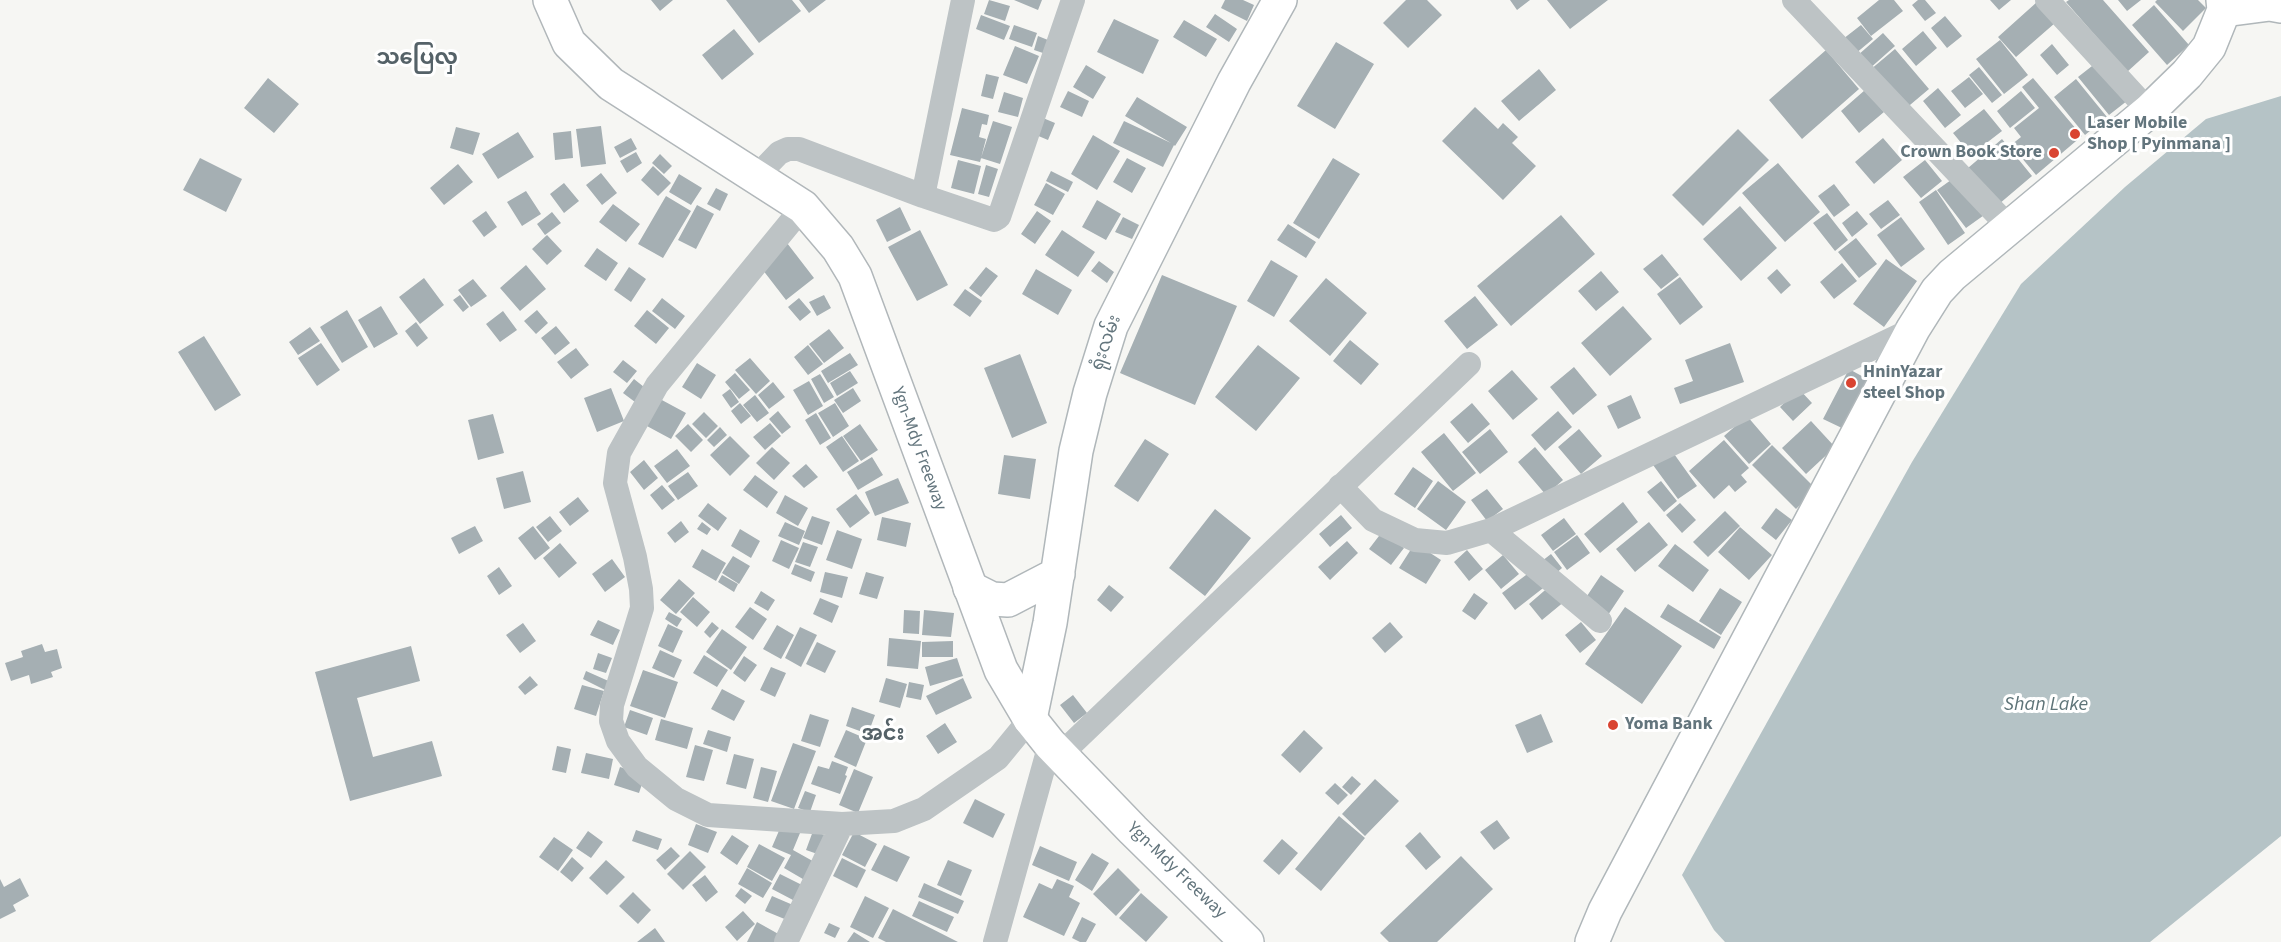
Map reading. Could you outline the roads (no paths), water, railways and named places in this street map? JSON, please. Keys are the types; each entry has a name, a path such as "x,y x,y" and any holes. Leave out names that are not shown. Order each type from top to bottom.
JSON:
{"main road":[{"name":"Ygn-Mdy Freeway","path":"550,0 569,43 610,84 804,207 838,248 855,276 1001,670 1030,719 1055,750 1247,942"},
{"name":"ရုံးလမ်း","path":"1030,719 1058,574 1076,451 1089,393 1111,326 1234,82 1280,0"},
{"path":"1592,942 1605,911 1913,329 1937,291 2149,111 2187,74 2209,47 2223,5 2270,4 2281,6"},
{"path":"970,588 992,599 1008,600 1058,574"}],"street":[{"path":"923,196 963,0"},
{"path":"756,177 779,153 788,149 799,149 994,220 999,217 1073,0"},
{"path":"1794,0 2010,228"},
{"path":"2048,0 2149,111"},
{"path":"804,207 657,385 619,453 615,483 635,557 642,608 612,705 611,720 618,741 637,767 676,799 708,815 842,824 894,821 924,809 998,758 1030,719"},
{"path":"1340,486 1373,520 1414,540 1447,543 1491,530 1913,329"},
{"path":"995,942 1055,750 1469,364"},
{"path":"1491,530 1600,621"},
{"path":"786,942 842,824"}],"water":[{"name":"Shan Lake","path":"2281,96 2281,836 2150,942 1725,942 1714,930 1682,875 1912,462 2021,284 2125,187 2206,119"}],"place":[{"name":"Laser Mobile Shop [ Pyinmana ]","path":"2075,134"},
{"name":"Crown Book Store","path":"2054,153"},
{"name":"HninYazar steel Shop","path":"1851,383"},
{"name":"Yoma Bank","path":"1613,725"}],"district":[{"name":"သပြေလှ","path":"417,59"},
{"name":"အင်း","path":"883,735"}]}
